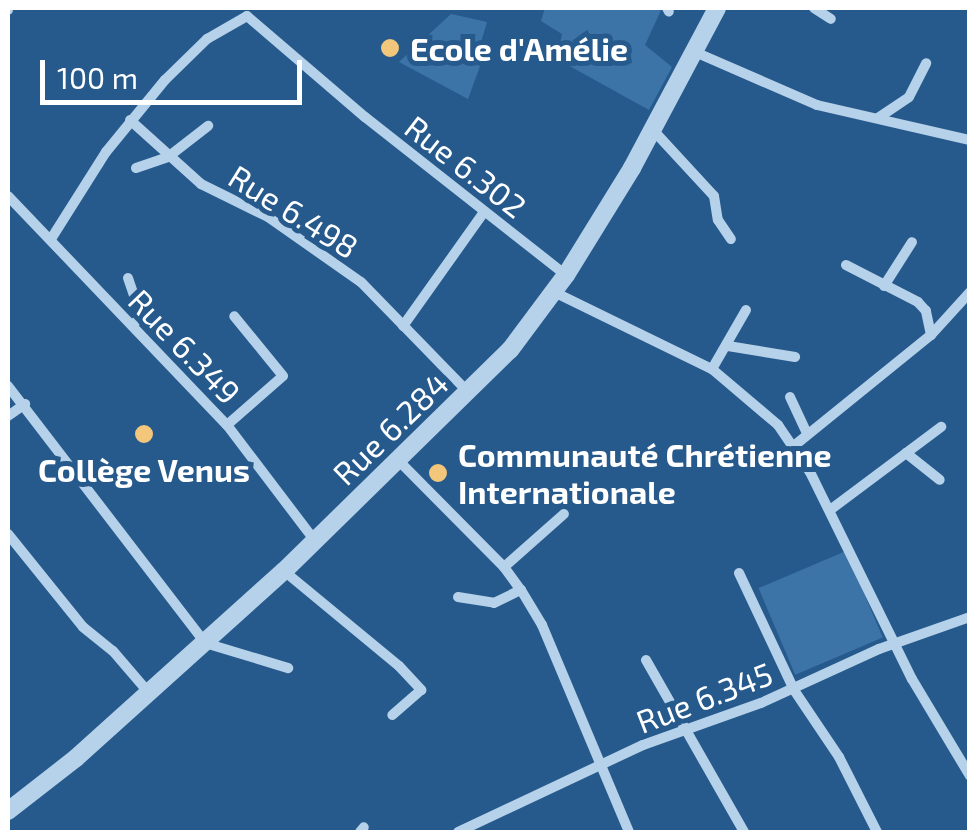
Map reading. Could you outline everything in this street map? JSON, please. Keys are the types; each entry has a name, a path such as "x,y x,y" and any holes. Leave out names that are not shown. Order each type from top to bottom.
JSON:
{"street":[{"name":"Rue 6.284","path":"8,811 205,643 470,393 566,275 653,130 717,8"},
{"path":"814,8 831,20"},
{"name":"Rue 6.302","path":"51,239 130,120 207,39 244,12 484,212 566,275"},
{"path":"695,52 817,105 967,140 970,126"},
{"path":"878,118 909,97 926,63"},
{"name":"Rue 6.498","path":"130,120 168,157 220,195 306,241 361,282 470,393"},
{"path":"136,168 168,157 208,126"},
{"path":"653,130 714,196 718,220 731,239"},
{"name":"Rue 6.349","path":"8,196 228,425 316,541"},
{"path":"403,326 484,212"},
{"path":"884,286 912,242"},
{"path":"846,265 918,302 926,310 930,335"},
{"path":"128,278 141,316 132,326"},
{"path":"554,292 712,369 778,425 795,445 897,643 912,680 970,776"},
{"path":"795,445 930,335 970,292"},
{"path":"712,369 746,310"},
{"path":"228,425 283,376 234,316"},
{"path":"728,346 796,358"},
{"path":"8,386 205,643 288,668"},
{"path":"790,397 808,433"},
{"path":"8,416 25,404"},
{"path":"830,510 941,427"},
{"path":"906,453 940,480"},
{"path":"398,460 504,567 521,590 542,625 629,832"},
{"path":"504,567 564,514"},
{"path":"8,534 83,626 113,651 149,693"},
{"path":"284,571 399,666 430,699"},
{"path":"739,573 794,690 839,757 877,832"},
{"path":"458,597 494,603 521,590"},
{"name":"Rue 6.345","path":"465,831 687,726 794,690 897,643 970,617"},
{"path":"646,660 687,726 742,829 727,832"},
{"path":"392,715 421,690"}],"shaded area":[{"path":"545,8 662,8 645,45 672,67 649,110 557,59 562,34 541,21"},
{"path":"451,14 487,22 479,49 483,58 468,99 399,62"},
{"path":"846,551 883,638 795,675 759,588"}],"place":[{"name":"Ecole d'Amélie","path":"390,48"},
{"name":"Collège Venus","path":"144,434"},
{"name":"Communauté Chrétienne Internationale","path":"438,473"}]}
